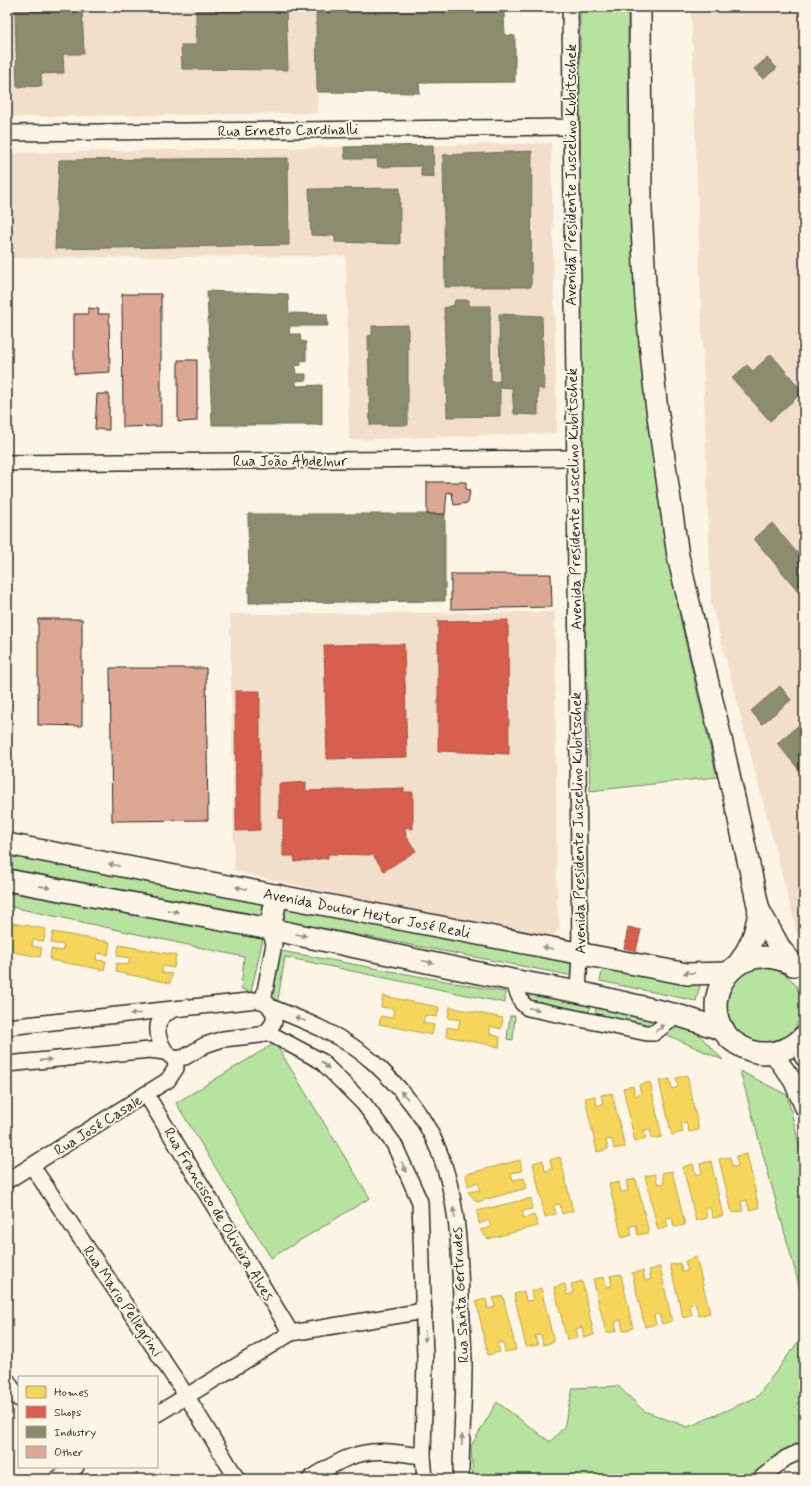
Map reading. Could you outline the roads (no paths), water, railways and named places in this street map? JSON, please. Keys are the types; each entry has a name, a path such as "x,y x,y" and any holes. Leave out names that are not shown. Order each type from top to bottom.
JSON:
{"main road":[{"path":"640,7 641,209 646,302 656,402 678,556 719,730 758,910 756,931 749,948 720,986 717,1001 718,1016 724,1030 733,1042 745,1049 759,1053 773,1053 803,1042"},
{"name":"Avenida Doutor Heitor José Reali","path":"7,844 277,895 340,909 687,974 734,968 753,958 767,956 781,959 799,970"},
{"path":"7,880 270,929 512,980 578,992 677,1015 724,1030"},
{"path":"270,929 277,895"},
{"path":"334,942 340,909"},
{"path":"758,910 781,950 799,970"}],"street":[{"name":"Avenida Presidente Juscelino Kubitschek","path":"570,7 570,127 580,954 578,992"},
{"name":"Rua Ernesto Cardinalli","path":"7,133 570,127"},
{"name":"Rua João Abdelnur","path":"7,463 574,458"},
{"path":"7,1064 150,1050 170,1056 185,1057 206,1045 222,1039 260,1035 268,1032 274,1022 274,1013 266,1004 274,944 270,929"},
{"path":"512,980 522,1003 528,1008 647,1033 654,1033 677,1015"},
{"path":"7,1027 174,1009 266,1004"},
{"name":"Rua Santa Gertrudes","path":"266,1004 312,1024 346,1042 373,1062 409,1100 422,1118 438,1148 449,1179 460,1250 464,1364 461,1479"},
{"path":"170,1056 158,1028 162,1017 174,1009"},
{"path":"268,1032 321,1061 364,1104 394,1144 420,1202 424,1311 423,1456 425,1479"},
{"path":"773,1053 793,1081 804,1107"},
{"name":"Rua José Casale","path":"7,1181 146,1094 173,1075 176,1068 170,1056"},
{"name":"Rua Francisco de Oliveira Alves","path":"146,1094 291,1333"},
{"name":"Rua Mario Pellegrini","path":"32,1166 186,1395 238,1479"},
{"path":"158,1413 186,1395 291,1333 424,1311"},
{"path":"7,1380 18,1397"},
{"path":"760,1479 786,1458 804,1450"},
{"path":"310,1479 338,1460 355,1455 372,1452 423,1456"}]}
